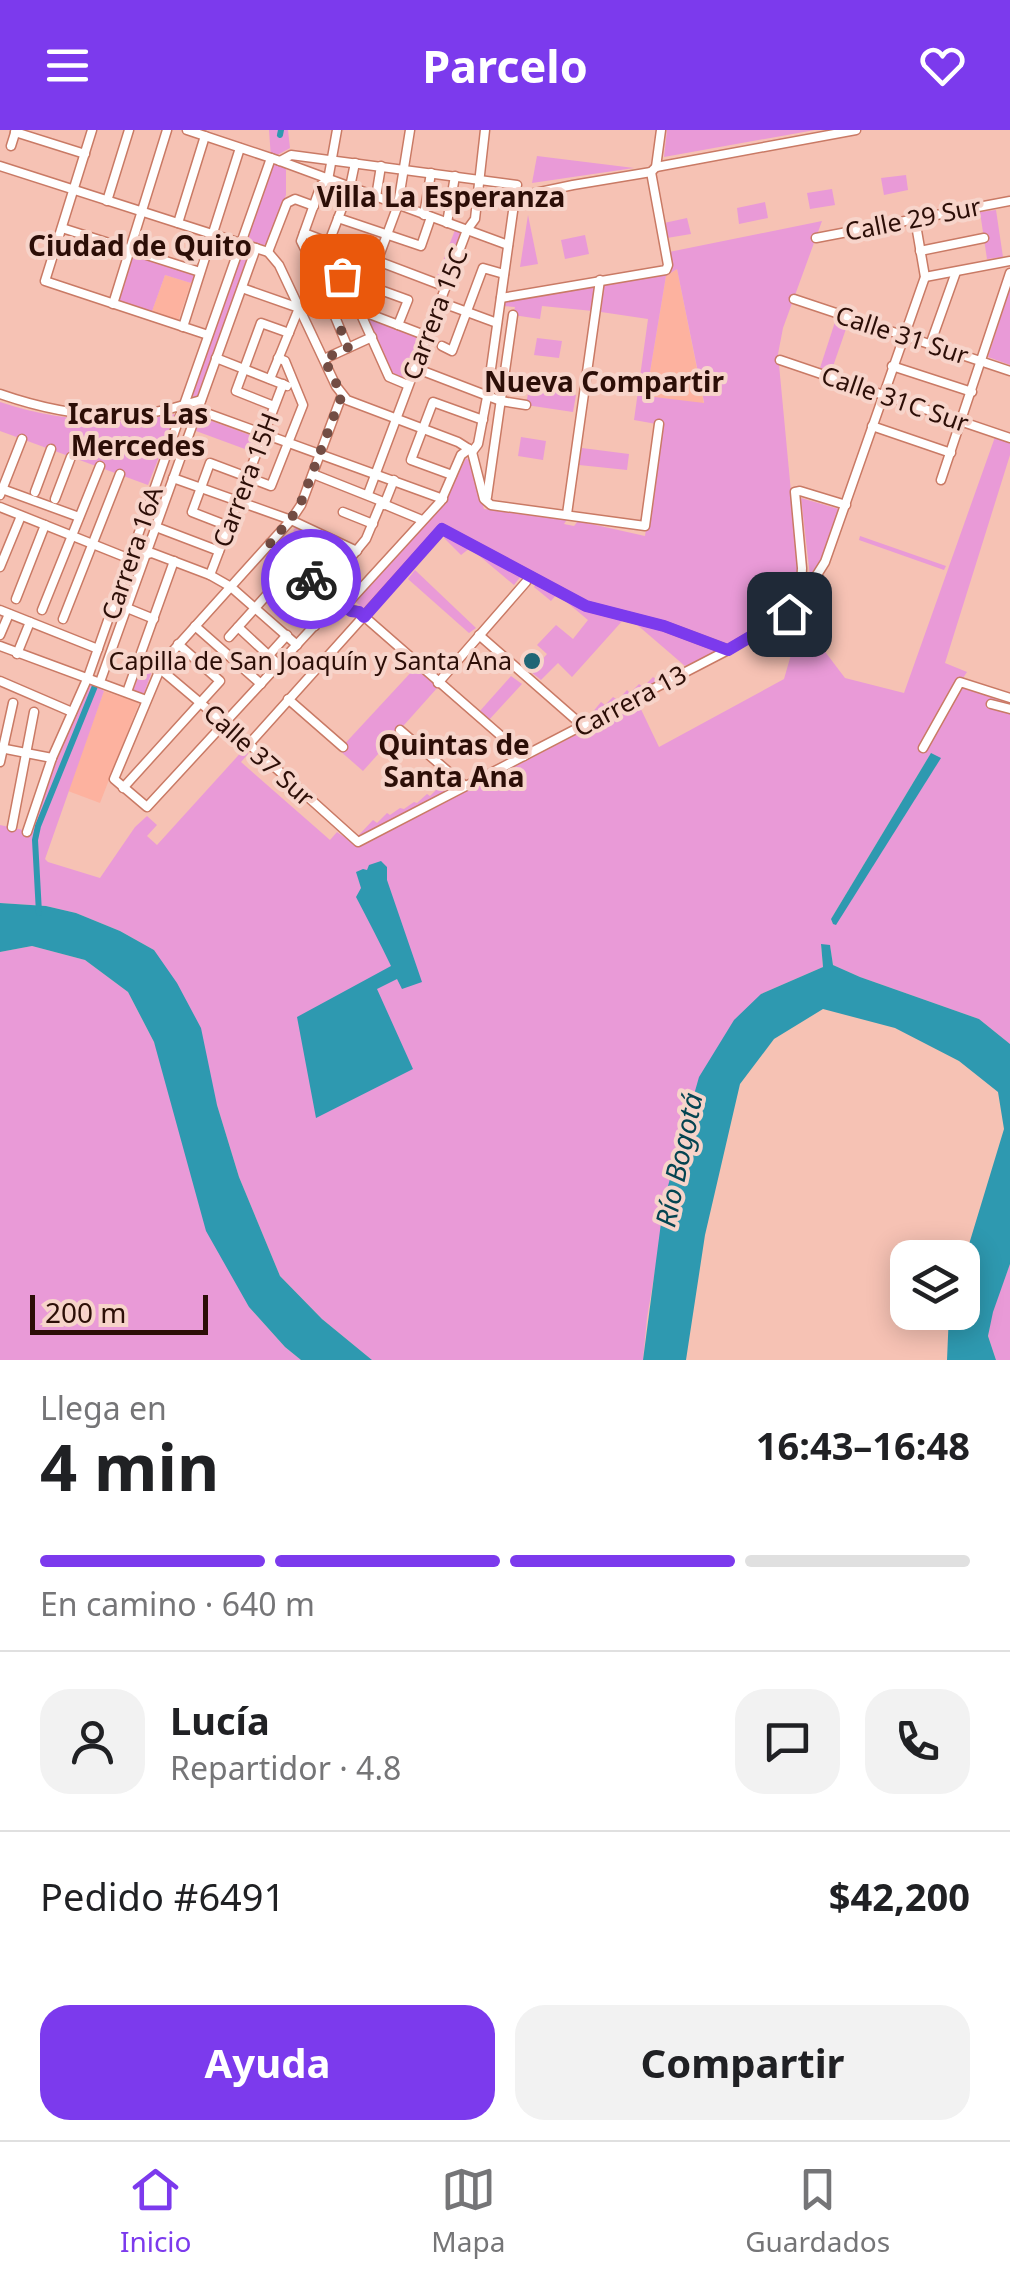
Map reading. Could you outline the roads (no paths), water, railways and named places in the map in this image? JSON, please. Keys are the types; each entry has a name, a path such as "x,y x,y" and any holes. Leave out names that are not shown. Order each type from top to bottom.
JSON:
{"street":[{"path":"92,130 45,281 208,335"},
{"path":"107,200 129,130"},
{"path":"113,304 167,130"},
{"path":"187,130 508,245"},
{"path":"317,273 303,237 322,185 328,180 336,130"},
{"path":"408,385 390,377 358,310 398,205 410,130"},
{"name":"Carrera 15C","path":"368,494 467,230 475,219 485,130"},
{"path":"501,298 668,268 653,170 661,130"},
{"path":"477,205 856,130"},
{"path":"11,146 16,131 85,154"},
{"path":"178,223 206,136"},
{"path":"183,327 240,148"},
{"path":"275,160 292,154 512,184 504,200"},
{"name":"Carrera 16A","path":"27,832 52,758 88,678 241,243 275,160"},
{"path":"270,379 317,273 344,203 336,198 355,162"},
{"path":"0,166 268,252 279,265 342,395 352,404 458,442 470,450 486,502"},
{"path":"376,197 381,166"},
{"path":"338,218 421,246 432,173"},
{"path":"448,223 455,176"},
{"path":"342,395 314,474 290,520 159,668 114,778 147,808 315,626 443,499 460,455 477,447 514,197"},
{"path":"268,252 286,203 290,200 314,206"},
{"name":"Calle 29 Sur","path":"816,238 1010,201"},
{"name":"Carrera 13","path":"358,842 728,650 780,621 804,597 825,562 924,277 915,219"},
{"path":"62,228 200,272"},
{"path":"303,237 328,241 446,287"},
{"path":"920,251 984,238"},
{"path":"100,682 256,248"},
{"path":"924,277 1010,262"},
{"path":"442,346 452,351 483,268 504,274"},
{"path":"930,344 956,272"},
{"path":"941,480 1010,272"},
{"path":"348,348 332,307 342,276 408,300 398,325"},
{"path":"567,514 600,280"},
{"path":"242,288 300,310"},
{"name":"Calle 31 Sur","path":"794,299 1010,371"},
{"path":"440,302 497,323"},
{"path":"358,310 427,336"},
{"path":"486,502 513,315"},
{"path":"274,406 236,392 261,323 289,333"},
{"path":"324,359 372,337"},
{"path":"216,358 297,391"},
{"path":"228,526 192,512 210,463 272,486 303,405 285,361 278,358"},
{"name":"Calle 31C Sur","path":"780,360 1010,438"},
{"path":"892,366 972,392"},
{"path":"415,368 487,397 526,405"},
{"name":"Carrera 15H","path":"210,575 228,526 237,517 238,502 283,384"},
{"path":"0,394 37,405 114,415 200,405 264,434 443,499"},
{"path":"452,475 410,460 433,402 483,420"},
{"path":"486,502 645,526 660,424"},
{"path":"872,426 950,453"},
{"path":"22,439 1,492 79,517"},
{"path":"36,492 51,449"},
{"path":"55,499 71,456"},
{"path":"42,610 100,466"},
{"path":"63,620 120,474"},
{"path":"314,474 422,520"},
{"path":"173,478 290,520 357,551"},
{"path":"324,590 357,551 394,480"},
{"path":"804,597 800,589 797,490 846,505"},
{"path":"0,507 130,559 152,553 210,575 256,607 297,645"},
{"path":"343,512 373,524"},
{"path":"0,567 21,516"},
{"path":"16,599 45,525"},
{"path":"156,526 219,551"},
{"path":"249,744 442,529 586,606 664,626 728,650"},
{"path":"270,543 324,590 364,617 524,756"},
{"path":"127,692 174,562"},
{"path":"802,578 813,581"},
{"path":"438,683 526,582"},
{"path":"229,637 273,588 315,626"},
{"path":"127,608 154,619"},
{"path":"0,635 4,612 98,649"},
{"path":"17,654 30,622"},
{"path":"195,626 261,684"},
{"path":"238,627 279,665"},
{"path":"269,655 287,635"},
{"path":"479,635 583,726"},
{"path":"123,788 220,682 178,644"},
{"path":"0,646 146,700"},
{"name":"Calle 37 Sur","path":"159,668 358,842"},
{"path":"0,681 72,712"},
{"path":"923,748 960,682 1010,698"},
{"path":"288,699 343,747"},
{"path":"0,762 12,703"},
{"path":"991,704 1010,709"},
{"path":"12,827 34,712"},
{"path":"400,730 465,786"},
{"path":"1,748 52,758"}],"water":[{"path":"931,753 941,758 836,925 833,924 831,919"},
{"path":"381,861 387,867 387,880 422,982 402,989 397,979 377,989 413,1069 316,1118 297,1017 391,966 356,897 361,888 356,872"},
{"path":"0,903 46,906 76,913 154,950 201,1028 217,1105 239,1177 280,1276 322,1319 372,1360 301,1360 249,1307 206,1231 154,1042 128,992 85,960 32,946 0,952"},
{"name":"Río Bogotá","path":"821,944 830,945 833,965 979,1019 1010,1044 1010,1264 988,1336 996,1360 947,1360 948,1330 980,1330 980,1240 970,1240 1004,1129 998,1092 959,1061 895,1028 823,1009 774,1039 740,1084 705,1235 686,1360 643,1360 664,1200 699,1077 734,1020 761,994 823,967"}],"waterway":[{"path":"280,135 281,130"},
{"path":"39,913 35,840 38,826 95,686"}],"place":[{"name":"Capilla de San Joaquín y Santa Ana","path":"532,661"}],"district":[{"name":"Villa La Esperanza","path":"441,197"},
{"name":"Ciudad de Quito","path":"140,246"},
{"name":"Nueva Compartir","path":"604,382"},
{"name":"Icarus Las Mercedes","path":"138,430"},
{"name":"Quintas de Santa Ana","path":"454,761"}]}
